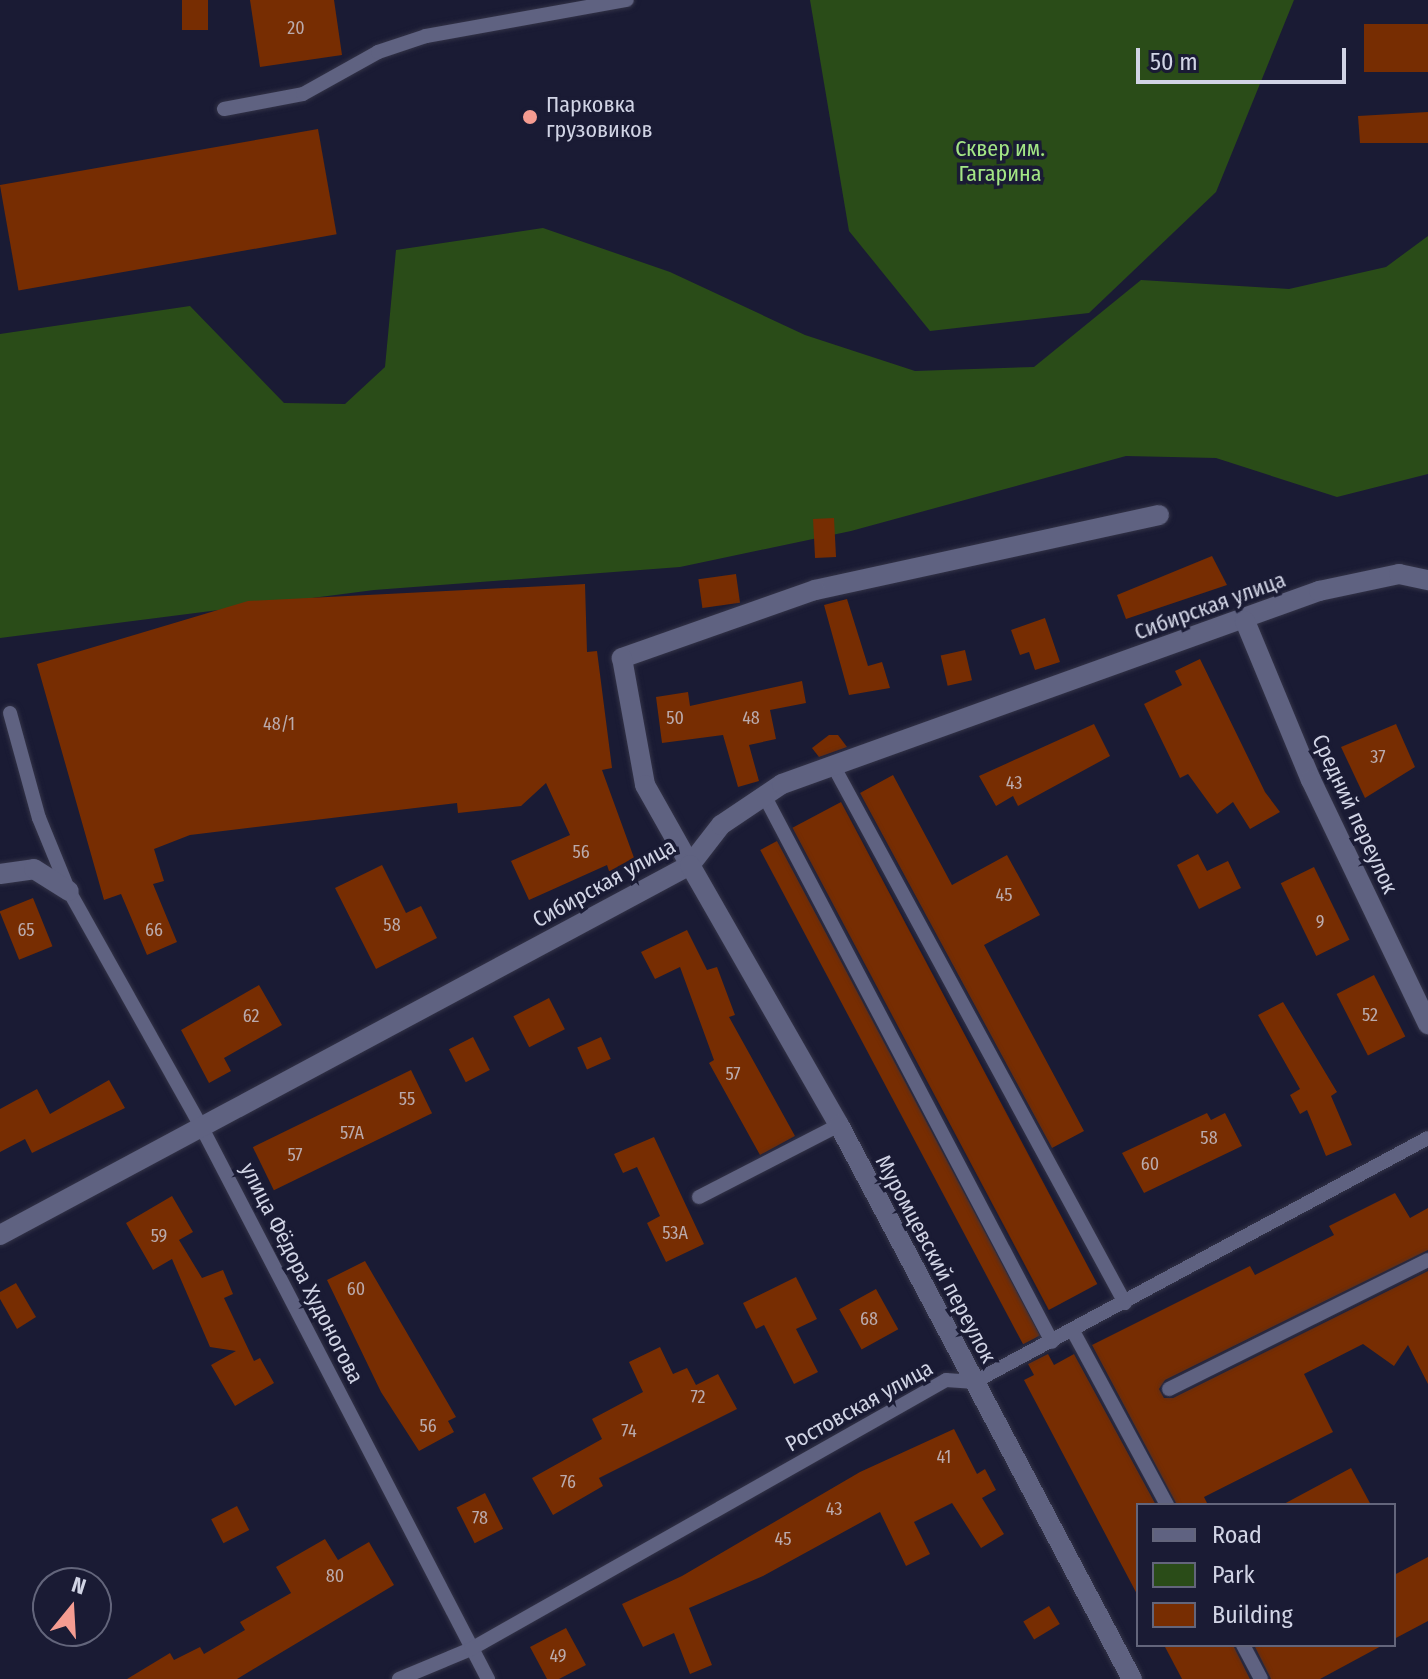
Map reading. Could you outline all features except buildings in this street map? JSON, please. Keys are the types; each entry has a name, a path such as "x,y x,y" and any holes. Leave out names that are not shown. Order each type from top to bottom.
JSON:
{"street":[{"name":"Муромцевский переулок","path":"1132,1679 839,1125 645,785 622,658 829,586 1027,548 1159,515"},
{"name":"Сибирская улица","path":"0,1235 690,865 721,825 764,795 834,767 1245,621 1319,591 1399,574 1428,580"},
{"name":"Средний переулок","path":"1245,621 1311,780 1428,1024"},
{"path":"0,874 34,869 69,891"}],"lane":[{"path":"224,109 303,94 378,52 426,36 627,0"},
{"name":"улица Фёдора Худоногова","path":"10,713 39,818 69,891 202,1128 488,1679"},
{"path":"834,767 1125,1303"},
{"path":"764,795 1052,1342"},
{"path":"699,1197 839,1125"},
{"name":"Ростовская улица","path":"399,1679 471,1649 946,1380 974,1382 1428,1138"},
{"path":"1169,1389 1428,1260"},
{"path":"1073,1331 1166,1503"},
{"path":"1244,1647 1261,1679"}],"green space":[{"name":"Сквер им. Гагарина","path":"810,0 1294,0 1216,192 1089,313 930,331 849,231"},
{"path":"543,228 670,272 805,335 915,371 1034,367 1141,280 1289,289 1386,267 1428,236 1428,474 1337,497 1216,458 1126,456 851,531 680,567 374,590 0,638 0,334 190,306 284,403 345,404 385,367 396,250"}],"place":[{"name":"Парковка грузовиков","path":"530,117"}]}
